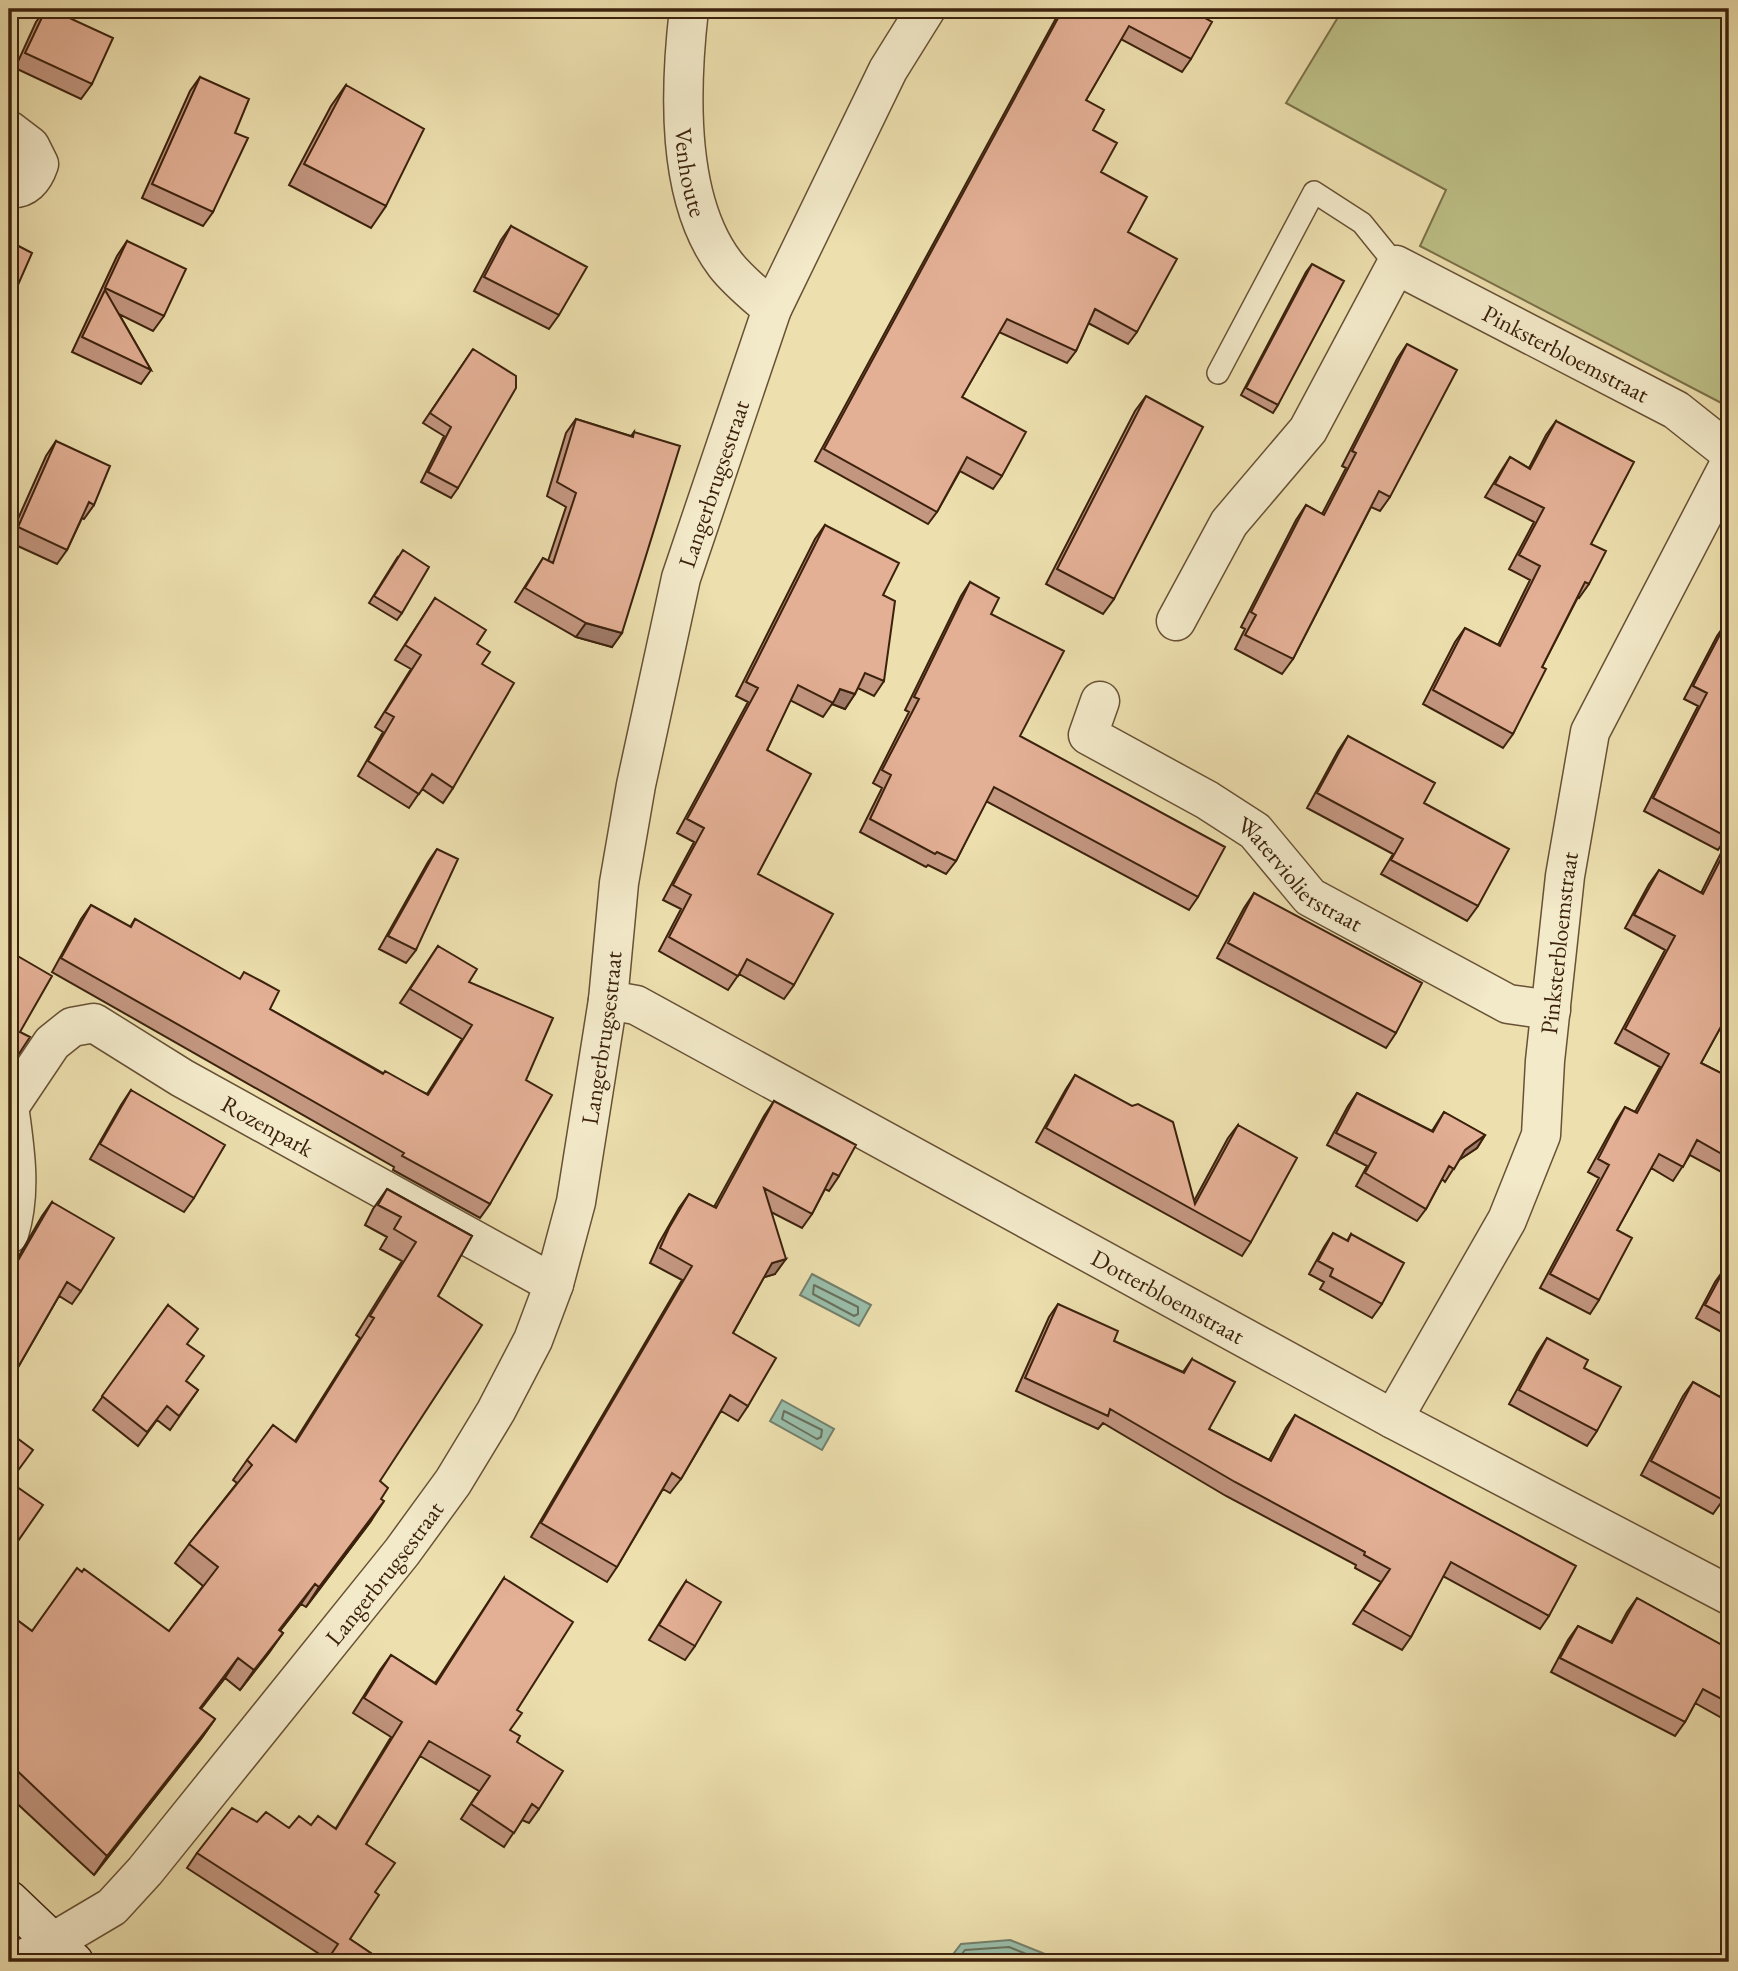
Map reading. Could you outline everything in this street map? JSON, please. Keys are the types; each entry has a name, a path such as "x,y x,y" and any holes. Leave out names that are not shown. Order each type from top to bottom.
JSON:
{"street":[{"name":"Venhoute","path":"689,9 684,121 686,154 696,199 709,237 724,263 772,309"},
{"name":"Langerbrugsestraat","path":"19,1962 63,1952 145,1871 402,1552 453,1482 496,1411 533,1340 554,1284 576,1202 608,1000 621,871 681,578 772,309 888,70 926,9"},
{"path":"9,130 30,145 39,164 29,183 20,188 9,188"},
{"path":"1176,621 1229,523 1308,430 1395,265"},
{"name":"Pinksterbloemstraat","path":"1395,265 1676,410 1729,452"},
{"name":"Pinksterbloemstraat","path":"1393,1419 1507,1220 1541,1135 1565,876 1590,732 1729,465"},
{"name":"Waterviolierstraat","path":"1100,701 1088,735 1207,800 1255,831 1310,897 1507,1004 1551,1010"},
{"name":"Dotterbloemstraat","path":"608,1000 636,1005 1393,1419 1729,1595"},
{"name":"Rozenpark","path":"9,1234 15,1215 17,1164 9,1106 52,1043 72,1027 94,1023 182,1078 554,1284"},
{"path":"9,1900 63,1952"}],"lane":[{"path":"1218,373 1314,192 1362,223 1395,265"}],"green space":[{"path":"1343,9 1729,9 1729,407 1420,246 1446,190 1286,103"}],"water":[{"path":"812,1274 871,1305 859,1326 800,1295"},
{"path":"782,1400 834,1429 822,1450 770,1421"},
{"path":"1010,1940 1065,1962 947,1962 961,1944"}],"building":[{"path":"46,9 113,38 92,84 25,53"},
{"path":"1063,9 1189,9 1212,22 1191,59 1129,26 1086,100 1104,110 1093,130 1117,143 1101,172 1147,197 1128,232 1177,259 1137,332 1095,309 1076,351 1007,319 962,397 1026,432 1002,476 967,457 937,512 824,449"},
{"path":"200,77 249,99 235,133 248,138 213,212 152,184"},
{"path":"346,85 424,129 386,206 304,164"},
{"path":"511,226 587,267 559,315 484,277"},
{"path":"9,241 32,253 14,294 9,292"},
{"path":"127,241 186,269 164,316 105,288"},
{"path":"1312,264 1344,281 1278,405 1246,388"},
{"path":"105,290 151,370 82,337"},
{"path":"1407,344 1457,370 1390,497 1379,491 1293,659 1245,635 1256,615 1251,612 1306,505 1324,515 1356,453 1352,451"},
{"path":"473,349 516,376 516,388 458,488 428,472 451,427 430,413"},
{"path":"1146,396 1203,427 1114,599 1057,569"},
{"path":"576,419 633,437 634,432 680,446 622,633 586,623 525,588 543,558 553,563 576,493 557,482"},
{"path":"1556,421 1634,462 1591,544 1606,551 1589,584 1585,582 1542,667 1546,669 1513,734 1433,690 1465,628 1500,646 1540,566 1519,555 1544,508 1495,484 1510,457 1530,469"},
{"path":"56,441 110,466 94,505 89,502 67,550 18,527"},
{"path":"825,525 899,563 883,595 895,601 884,681 865,673 855,694 840,689 833,703 798,685 767,750 811,774 758,874 833,914 794,985 747,959 738,976 669,937 691,895 673,885 704,828 687,819 758,688 746,682"},
{"path":"403,550 429,567 402,613 374,596"},
{"path":"970,582 999,598 991,614 1064,651 1020,736 1225,847 1198,897 994,787 956,861 937,852 935,854 870,819 891,775 882,770 919,699 914,697"},
{"path":"435,598 486,630 477,644 490,652 482,664 514,683 453,788 432,774 419,794 368,761 394,717 385,712 421,655 405,645"},
{"path":"1726,623 1729,624 1727,837 1653,798 1707,693 1693,686"},
{"path":"1348,736 1435,783 1424,803 1509,849 1478,906 1391,860 1403,839 1317,793"},
{"path":"1729,843 1729,1012 1701,1063 1729,1077 1729,1158 1697,1140 1683,1167 1659,1154 1617,1230 1632,1238 1599,1300 1550,1274 1609,1165 1598,1159 1625,1107 1637,1113 1669,1054 1625,1029 1675,936 1634,915 1659,870 1703,894"},
{"path":"437,849 458,859 416,950 388,936"},
{"path":"1254,893 1422,983 1396,1033 1228,943"},
{"path":"91,905 131,927 135,919 240,979 244,972 279,991 270,1009 383,1074 385,1071 428,1095 472,1025 410,989 438,946 477,969 469,982 553,1018 526,1080 552,1095 490,1204 402,1156 404,1153 61,958"},
{"path":"9,951 52,976 20,1032 30,1037 9,1069"},
{"path":"1075,1075 1132,1106 1138,1104 1173,1122 1195,1204 1238,1125 1297,1158 1251,1242 1046,1128"},
{"path":"131,1090 225,1145 194,1198 100,1144"},
{"path":"1357,1093 1433,1132 1444,1112 1485,1135 1465,1150 1454,1169 1449,1166 1426,1209 1365,1173 1376,1153 1336,1133"},
{"path":"774,1101 856,1145 839,1176 833,1173 812,1214 764,1188 786,1259 772,1263 733,1333 776,1358 748,1406 730,1395 681,1479 672,1473 617,1567 541,1523 692,1266 660,1248 669,1228 689,1194 716,1208"},
{"path":"387,1189 472,1236 438,1296 482,1325 380,1481 388,1488 381,1499 384,1501 319,1587 315,1584 279,1630 283,1633 254,1670 238,1658 200,1708 215,1719 107,1856 9,1763 9,1614 32,1631 77,1568 82,1572 84,1569 169,1631 218,1567 189,1544 252,1465 247,1460 273,1425 296,1442 374,1318 370,1316 416,1242 394,1229 401,1217 378,1205"},
{"path":"52,1202 114,1238 81,1291 67,1282 9,1383 9,1276"},
{"path":"1333,1233 1348,1241 1351,1234 1404,1263 1382,1304 1330,1276 1333,1269 1318,1261"},
{"path":"1725,1268 1729,1268 1729,1318 1705,1305"},
{"path":"1058,1304 1118,1331 1114,1341 1184,1373 1192,1359 1235,1382 1209,1429 1271,1461 1295,1415 1576,1566 1549,1616 1451,1562 1411,1637 1363,1610 1390,1569 1364,1555 1365,1552 1235,1482 1110,1409 1108,1416 1025,1378"},
{"path":"168,1305 198,1329 187,1344 204,1356 186,1381 198,1390 179,1416 167,1406 147,1432 102,1396"},
{"path":"1547,1338 1588,1360 1584,1368 1621,1387 1597,1431 1519,1390"},
{"path":"1693,1382 1722,1398 1729,1384 1729,1488 1723,1500 1651,1461"},
{"path":"9,1432 33,1450 11,1480 9,1479"},
{"path":"10,1482 43,1505 9,1554 9,1484"},
{"path":"504,1578 573,1622 517,1710 522,1713 510,1730 520,1736 517,1742 563,1771 539,1809 532,1804 514,1833 471,1804 490,1776 429,1741 366,1844 395,1863 375,1892 379,1895 350,1939 384,1962 326,1962 338,1944 197,1853 232,1808 257,1822 266,1812 289,1828 299,1816 311,1825 318,1816 336,1829 402,1722 364,1698 391,1655 436,1684"},
{"path":"686,1581 721,1602 695,1646 659,1625"},
{"path":"1637,1598 1729,1649 1729,1703 1703,1689 1685,1722 1560,1658 1578,1626 1612,1643"}]}
